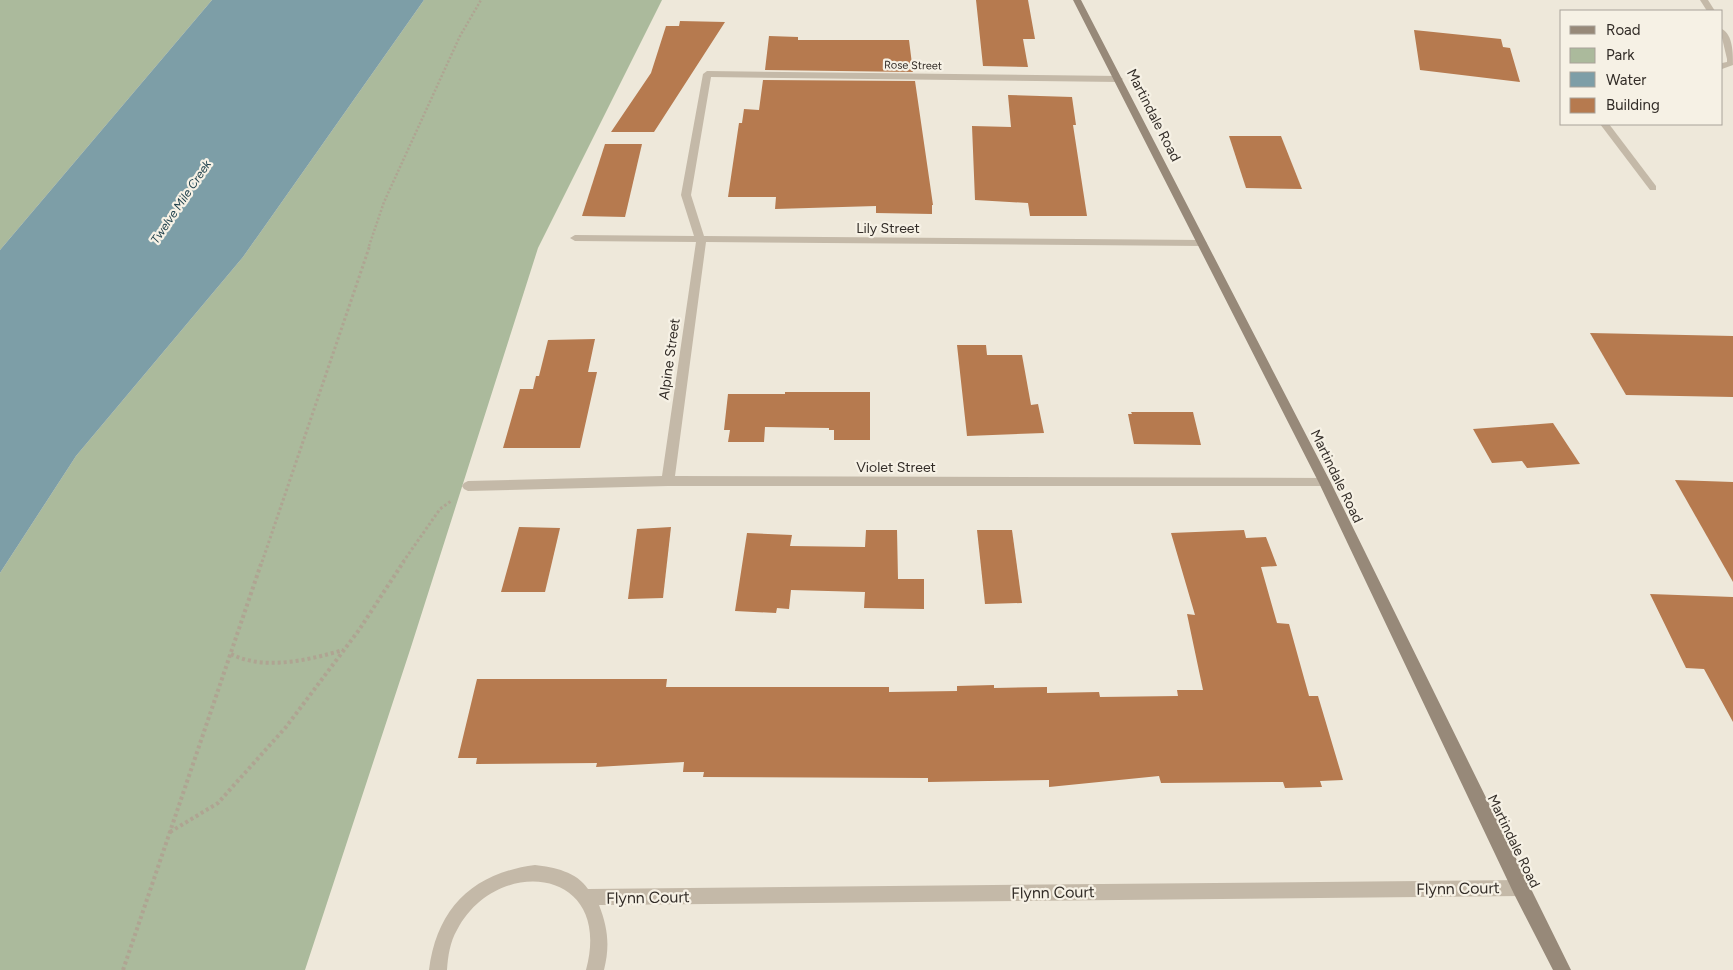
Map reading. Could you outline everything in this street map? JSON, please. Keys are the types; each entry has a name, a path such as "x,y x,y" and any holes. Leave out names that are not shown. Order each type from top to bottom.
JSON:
{"main road":[{"name":"Martindale Road","path":"1077,0 1325,483 1520,888 1562,970"}],"street":[{"path":"1723,33 1732,49 1733,57 1732,63 1723,66"},
{"name":"Rose Street","path":"701,241 686,195 707,74 1119,79"},
{"path":"1605,125 1653,188"},
{"name":"Lily Street","path":"574,238 701,241 1202,243"},
{"name":"Alpine Street","path":"668,481 701,241"},
{"name":"Violet Street","path":"468,486 668,481 1325,483"},
{"name":"Flynn Court","path":"438,970 439,952 451,924 469,900 493,883 519,874 545,873 569,881 586,897 597,919 600,944 595,970"},
{"name":"Flynn Court","path":"586,897 1520,888"}],"path":[{"path":"123,970 384,202 460,36 481,0"},
{"path":"170,832 218,803 286,727 359,630 393,576 440,509 468,486"},
{"path":"230,654 235,657 266,662 310,659 344,650"}],"green space":[{"path":"0,0 212,0 0,250"},
{"path":"424,0 662,0 538,248 411,647 305,970 0,970 0,573 76,456 243,257"}],"water":[{"name":"Twelve Mile Creek","path":"212,0 424,0 243,257 76,456 0,573 0,250"}],"building":[{"path":"976,0 1028,0 1035,39 1023,39 1028,67 983,66"},
{"path":"680,21 725,22 654,132 611,132 651,73 666,26 679,26"},
{"path":"1414,30 1501,39 1503,47 1510,48 1520,82 1420,70"},
{"path":"769,36 798,37 798,40 909,40 913,72 765,70"},
{"path":"763,80 915,81 933,205 932,214 876,213 876,206 775,209 776,197 728,197 739,123 742,123 744,109 759,110"},
{"path":"1008,95 1072,97 1076,125 1073,125 1087,216 1030,216 1028,203 975,200 972,126 1011,127"},
{"path":"1229,136 1281,136 1302,189 1246,188"},
{"path":"605,144 642,144 625,217 582,216"},
{"path":"1590,333 1733,336 1733,397 1626,395"},
{"path":"595,339 588,372 597,372 580,448 503,448 520,389 533,389 536,376 539,376 548,340"},
{"path":"957,345 986,345 987,355 1022,355 1031,405 1038,404 1044,433 967,436"},
{"path":"785,392 870,392 870,440 834,440 834,430 829,430 829,428 765,427 764,442 728,442 730,430 724,430 728,394 785,394"},
{"path":"1131,412 1193,412 1201,445 1134,444 1128,414 1132,414"},
{"path":"1553,423 1580,464 1527,468 1522,461 1492,463 1473,429"},
{"path":"1675,480 1733,482 1733,582"},
{"path":"519,527 560,528 545,592 501,592"},
{"path":"671,527 663,598 628,599 637,529"},
{"path":"866,530 897,530 898,579 924,579 924,609 864,608 865,592 791,590 789,609 777,608 776,613 735,611 747,533 792,535 790,546 865,547"},
{"path":"977,530 1012,530 1022,603 985,604"},
{"path":"1244,530 1246,538 1266,537 1277,566 1261,567 1277,623 1289,624 1309,696 1318,696 1343,780 1320,781 1322,787 1285,788 1283,782 1161,783 1159,776 1049,787 1049,780 928,782 928,778 703,777 704,772 683,772 684,762 596,767 597,763 476,764 477,758 458,758 477,679 667,679 666,687 889,687 889,692 957,691 957,686 994,685 994,688 1047,687 1047,693 1099,692 1100,697 1178,696 1177,690 1203,690 1187,614 1195,615 1171,533"},
{"path":"1650,594 1733,597 1733,722 1704,669 1686,668"}]}
